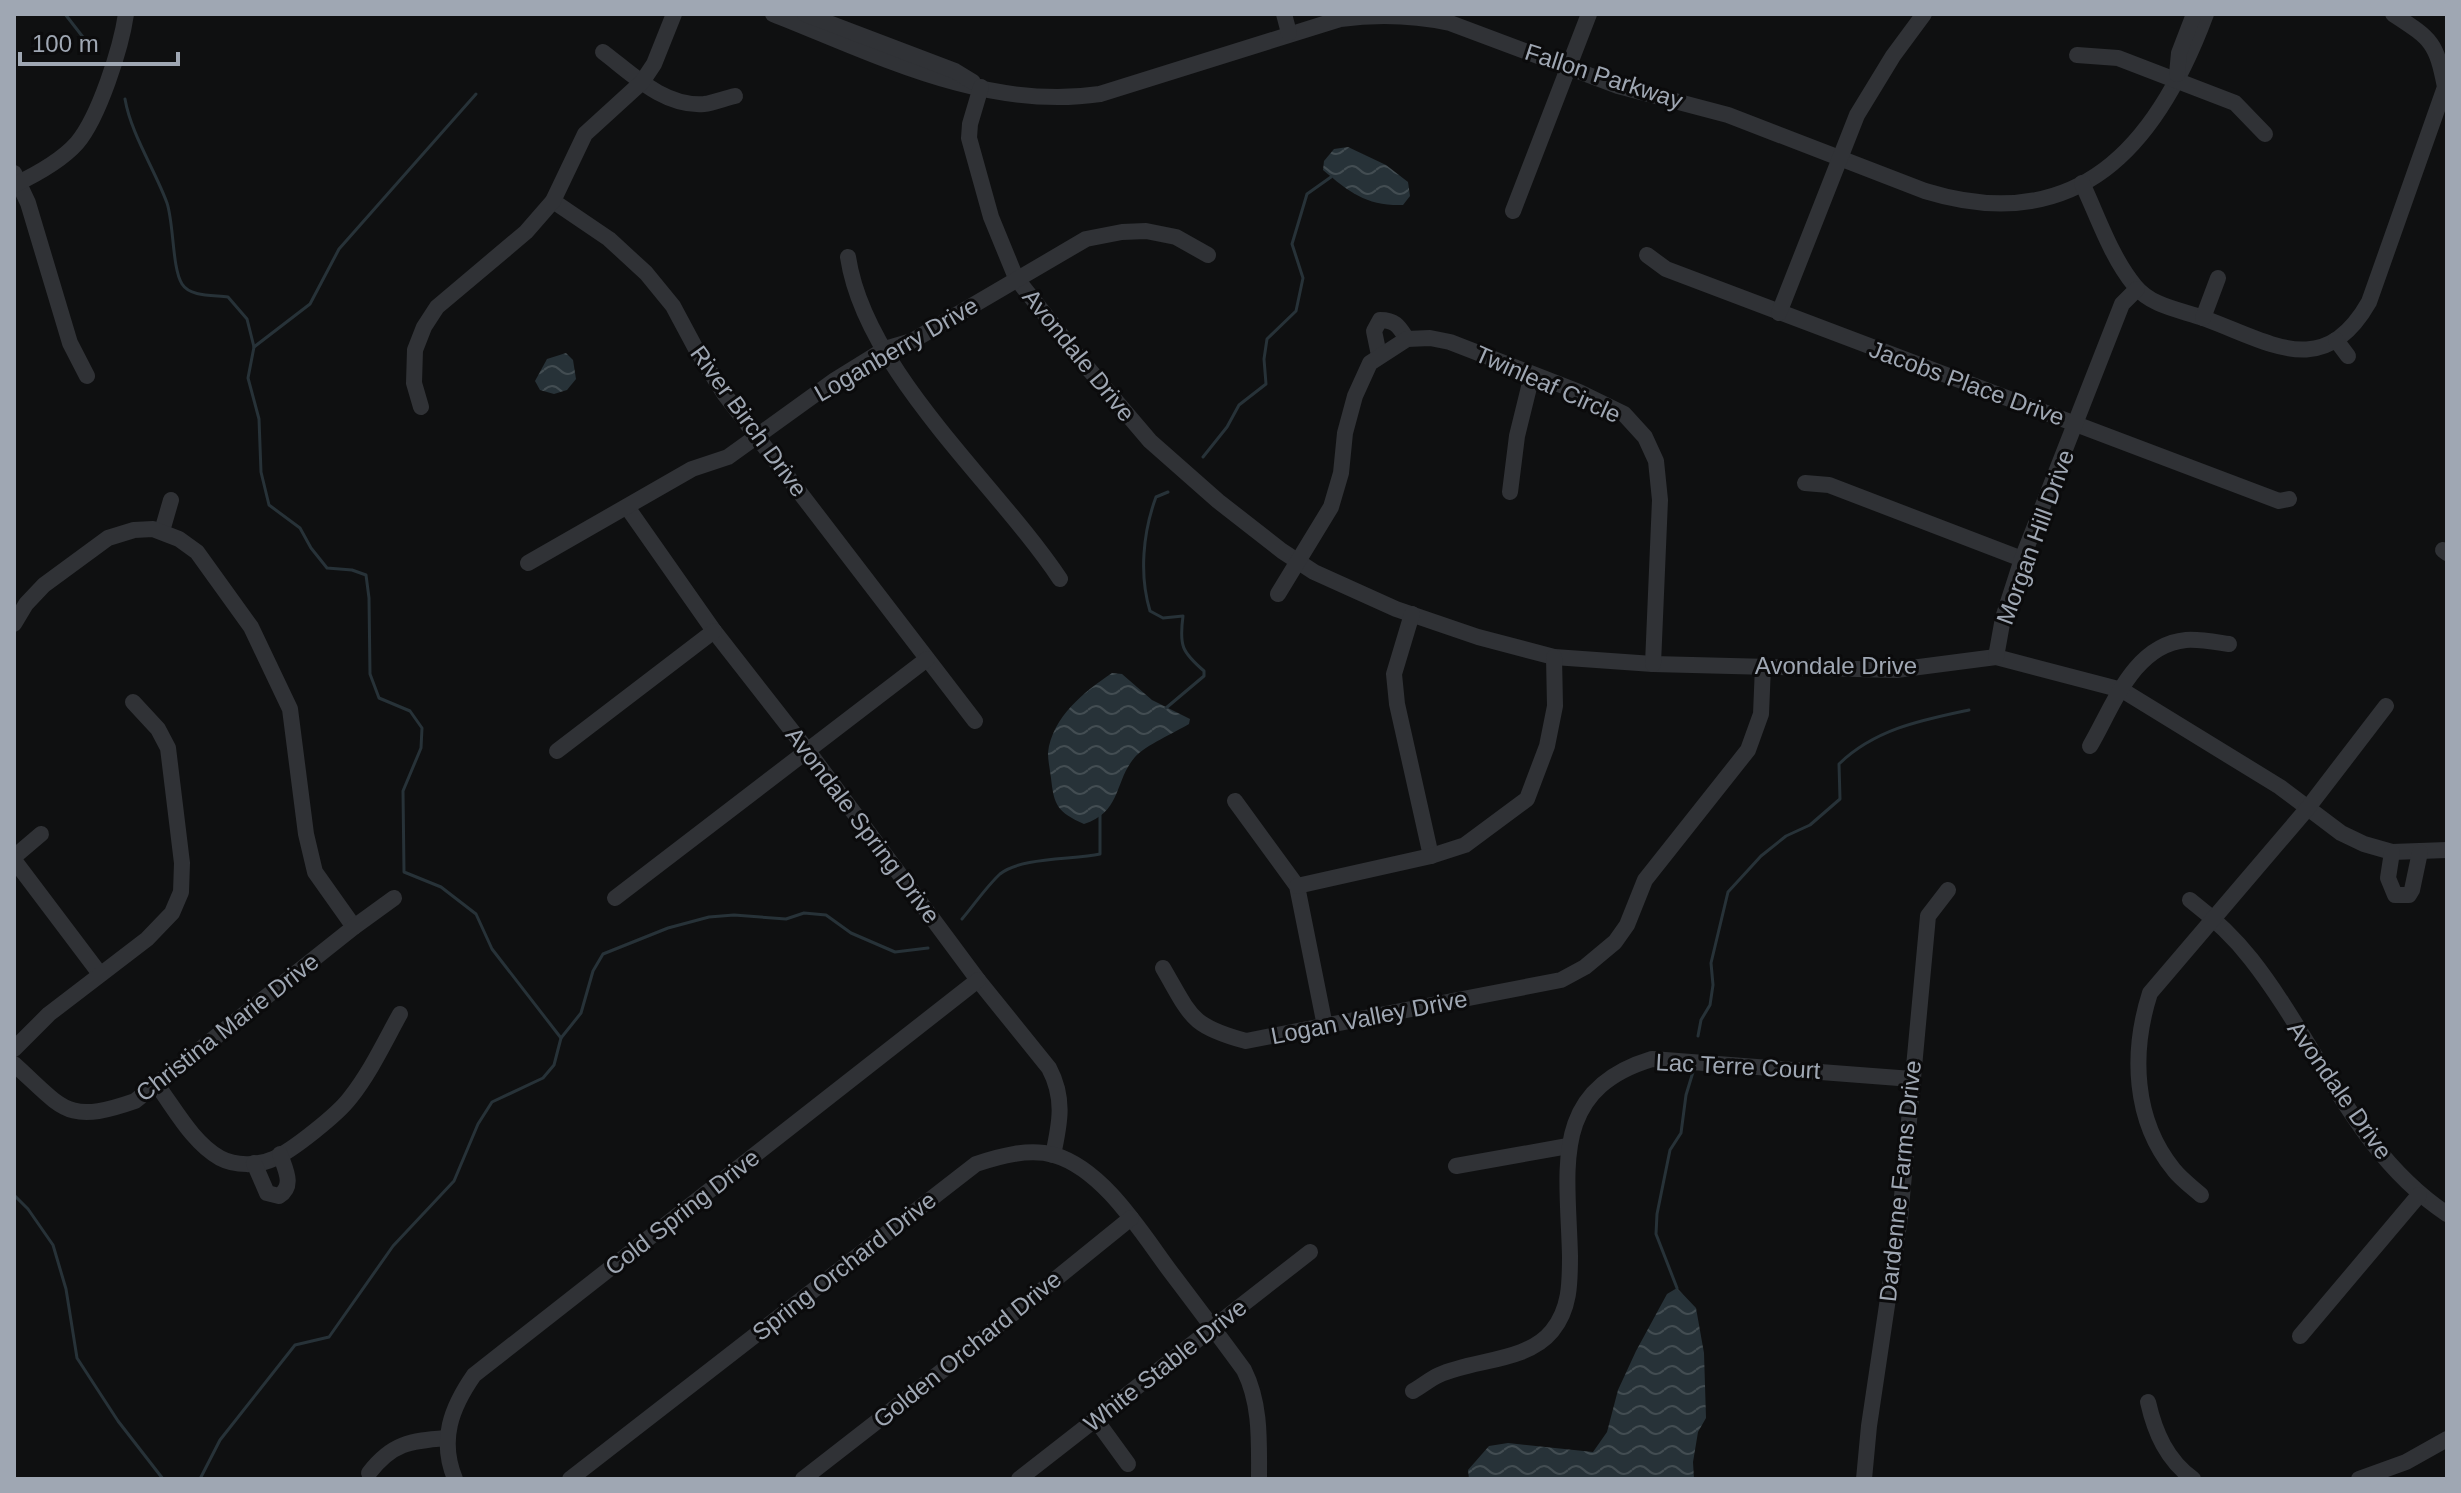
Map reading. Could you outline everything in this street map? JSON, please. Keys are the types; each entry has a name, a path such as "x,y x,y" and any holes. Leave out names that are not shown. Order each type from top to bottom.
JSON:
{"street":[{"path":"87,376 70,343 28,203 16,180 48,165 80,116 113,34 126,14"},
{"path":"421,407 414,383 415,350 424,327 437,307 490,265 526,232 553,201 585,134 642,82 654,64 674,14"},
{"name":"Fallon Parkway","path":"773,14 950,83 1028,98 1100,94 1289,33 1358,17 1390,15 1428,18 1450,23 1618,86 1728,115 1925,191 1981,204 2017,203 2050,196 2082,183 2113,165 2133,146 2158,114 2190,57 2206,14"},
{"name":"Fallon Parkway","path":"805,14 955,71 981,87"},
{"path":"1284,14 1289,33"},
{"path":"1513,211 1589,14"},
{"path":"1779,313 1838,157 1867,98 1924,14"},
{"name":"Fallon Parkway","path":"2176,80 2179,53 2194,14"},
{"path":"2082,183 2120,264 2137,289 2164,306 2278,348 2306,350 2336,340 2350,330 2369,302 2445,87 2443,52 2426,35 2393,14"},
{"path":"603,52 659,94 704,104 735,96"},
{"path":"2077,55 2118,58 2235,103 2265,134"},
{"name":"Avondale Drive","path":"981,87 969,138 991,217 1016,278 1150,441 1218,501 1296,561 1382,603 1478,637 1554,657 1653,664 1896,670 1996,657 2122,690 2280,787 2341,833 2364,844 2392,852 2447,850"},
{"name":"River Birch Drive","path":"553,201 609,239 646,273 673,306 718,384 975,721"},
{"name":"Loganberry Drive","path":"528,563 692,469 728,457 835,380 885,349 912,341 1086,239 1146,231 1176,237 1208,255"},
{"name":"Jacobs Place Drive","path":"1647,255 1666,269 1779,313 2279,501 2289,499"},
{"path":"848,257 852,281 864,314 909,387 1060,579"},
{"path":"2203,318 2218,278"},
{"name":"Morgan Hill Drive","path":"1996,657 2003,618 2022,559 2122,304 2137,289"},
{"name":"Twinleaf Circle","path":"1379,355 1374,331 1380,320 1397,324 1407,339"},
{"name":"Twinleaf Circle","path":"1296,561 1331,507 1341,473 1345,433 1355,396 1370,363 1407,339 1430,338 1450,342 1579,392 1624,414 1645,437 1656,461 1660,500 1653,664"},
{"path":"2336,340 2348,356"},
{"path":"1510,492 1517,436 1532,375"},
{"path":"1805,483 1829,485 2022,559"},
{"path":"162,531 171,500"},
{"name":"Avondale Spring Drive","path":"627,507 714,631 978,980 1039,1054 1057,1084 1061,1108 1053,1155"},
{"path":"14,624 26,604 44,585 108,538 147,528 179,539 197,552 251,627 290,709 306,834 315,872 354,927"},
{"path":"1278,594 1296,561"},
{"path":"1412,614 1394,674 1397,704 1431,856"},
{"path":"557,751 714,631"},
{"path":"2090,746 2133,671 2147,657 2162,647 2188,640 2229,644"},
{"path":"1297,886 1431,856 1465,845 1527,799 1547,746 1555,706 1554,657"},
{"path":"615,898 927,659"},
{"name":"Logan Valley Drive","path":"1163,968 1191,1015 1211,1031 1246,1041 1561,980 1600,956 1627,925 1645,880 1748,750 1761,714 1763,666"},
{"path":"14,1049 49,1014 147,939 172,913 181,892 182,863 168,748 158,729 133,702"},
{"path":"2201,1195 2175,1171 2159,1149 2147,1122 2139,1086 2138,1051 2140,1023 2150,993 2307,809 2386,706"},
{"path":"1235,801 1297,886 1325,1026"},
{"path":"41,834 14,858 100,974"},
{"path":"2392,852 2388,878 2395,895 2402,896 2409,895 2412,890 2420,852"},
{"name":"Dardenne Farms Drive","path":"1864,1479 1900,1218 1928,916 1948,890"},
{"name":"Christina Marie Drive","path":"14,1064 63,1108 79,1113 95,1114 135,1101 394,898"},
{"name":"Avondale Drive","path":"2190,900 2213,918 2251,960 2371,1142 2419,1195 2447,1214"},
{"path":"1600,956 1612,971"},
{"name":"Cold Spring Drive","path":"455,1479 446,1438 457,1399 474,1375 978,980"},
{"path":"157,1085 204,1147 222,1159 245,1165 273,1159 348,1102 400,1014"},
{"name":"Lac Terre Court","path":"1413,1391 1438,1375 1530,1347 1550,1333 1558,1322 1570,1291 1568,1146 1580,1111 1591,1093 1607,1078 1628,1066 1652,1059 1912,1079"},
{"path":"1456,1166 1568,1146"},
{"name":"Spring Orchard Drive","path":"570,1479 976,1164 1025,1153 1053,1155 1088,1173 1131,1218 1244,1370 1252,1384 1258,1412 1259,1479"},
{"path":"254,1163 267,1193 279,1196 289,1183 280,1154"},
{"path":"2300,1336 2419,1195"},
{"name":"Golden Orchard Drive","path":"803,1479 1131,1218"},
{"name":"White Stable Drive","path":"1019,1479 1310,1252"},
{"path":"2148,1402 2163,1446 2177,1465 2193,1479"},
{"path":"1096,1420 1128,1464"},
{"path":"369,1473 383,1454 410,1441 446,1438"},
{"path":"2359,1479 2406,1462 2447,1439"}],"water":[{"path":"1348,147 1386,165 1408,182 1410,196 1403,205 1369,200 1323,170 1324,161 1334,149"},
{"path":"566,353 573,360 576,379 567,390 554,394 540,390 535,381 547,359"},
{"path":"1112,673 1122,674 1152,700 1190,719 1189,724 1135,757 1105,812 1084,824 1058,807 1048,753 1056,728 1071,706"},
{"path":"1677,1288 1696,1308 1704,1353 1706,1418 1698,1432 1693,1462 1694,1479 1469,1479 1468,1470 1489,1446 1508,1443 1593,1452 1607,1432 1618,1390 1636,1351 1667,1294"}],"waterway":[{"path":"65,14 86,41"},
{"path":"254,347 310,304 339,249 476,94"},
{"path":"125,99 132,125 167,203 176,268 182,284 196,293 228,297 247,319 254,347 248,378 259,419 261,472 269,505 300,528 327,568 352,570 366,575 370,674 379,698 410,711 422,728 421,748 403,791 404,872 441,887 476,914 492,949 561,1038"},
{"path":"1203,457 1227,427 1239,405 1266,384 1264,359 1267,339 1296,311 1303,278 1292,244 1307,194 1331,177"},
{"path":"1166,708 1204,676 1204,671 1184,648 1183,616 1163,618 1150,611 1144,583 1148,525 1156,497 1168,492"},
{"path":"1698,1036 1701,1020 1710,1005 1713,985 1711,963 1728,892 1761,856 1786,836 1810,825 1840,799 1839,764 1853,752 1900,728 1969,710"},
{"path":"962,919 995,879 1009,869 1034,862 1100,854 1100,814"},
{"path":"200,1479 220,1440 295,1345 329,1337 393,1246 454,1181 478,1124 492,1102 543,1078 554,1065 561,1038 581,1013 593,971 603,954 668,928 709,917 734,915 786,919 804,913 826,915 851,933 895,952 928,948"},
{"path":"1677,1288 1656,1234 1657,1214 1670,1150 1681,1133 1686,1095 1693,1072"},
{"path":"14,1195 28,1209 53,1245 66,1289 77,1358 118,1421 163,1479"}]}
